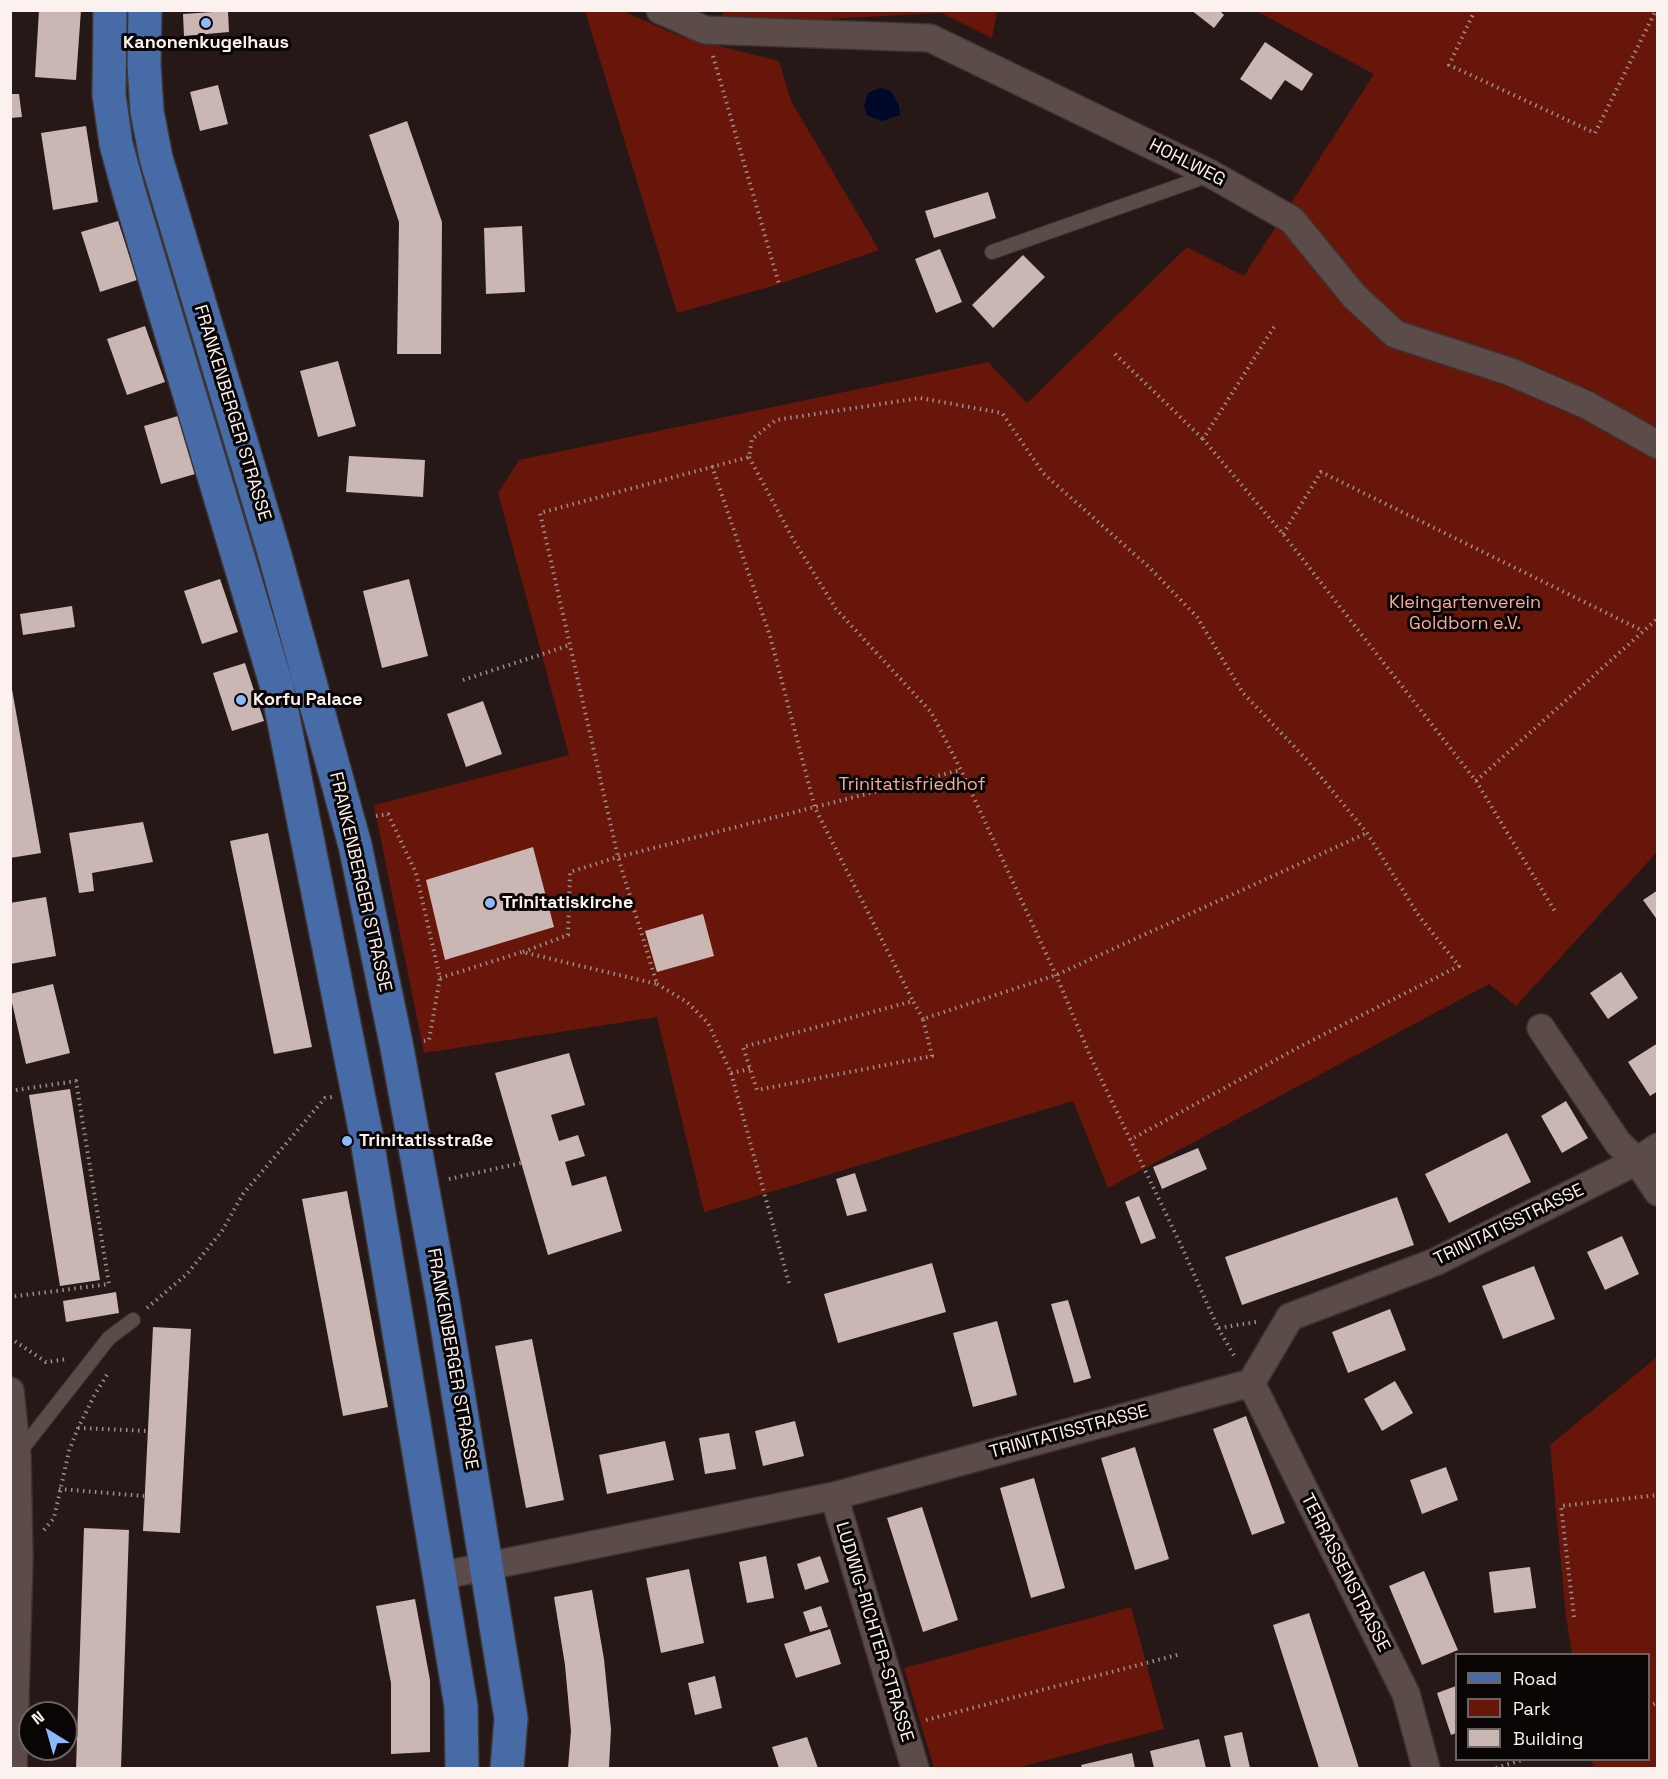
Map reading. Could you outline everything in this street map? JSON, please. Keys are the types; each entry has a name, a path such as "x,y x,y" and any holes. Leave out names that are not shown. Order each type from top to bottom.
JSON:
{"main road":[{"name":"FRANKENBERGER STRASSE","path":"110,10 109,95 116,144 277,687 358,1094 382,1230 461,1706 462,1768"},
{"name":"FRANKENBERGER STRASSE","path":"145,10 144,64 147,111 156,158 274,552 349,820 397,1048 443,1301 511,1718 507,1768"}],"street":[{"name":"HOHLWEG","path":"660,10 705,30 930,38 1212,174 1292,220 1354,296 1395,334 1511,372 1587,405 1658,445"},
{"path":"1541,1028 1618,1143 1647,1154 1658,1192"},
{"name":"TRINITATISSTRASSE","path":"1290,1317 1435,1262 1647,1154"},
{"path":"1251,1383 1290,1317"},
{"name":"TRINITATISSTRASSE","path":"439,1576 834,1496 1251,1383"},
{"name":"TERRASSENSTRASSE","path":"1251,1383 1406,1694 1426,1768"},
{"path":"10,1391 17,1456 20,1559 13,1768"},
{"name":"LUDWIG-RICHTER-STRASSE","path":"834,1496 915,1768"}],"lane":[{"path":"993,252 1212,174"},
{"path":"17,1456 110,1338 133,1320"}],"path":[{"path":"1474,10 1449,65 1595,133 1656,10"},
{"path":"705,30 779,284"},
{"path":"1203,439 1274,327"},
{"path":"1115,354 1203,439 1283,534 1476,781 1556,913"},
{"path":"1130,1140 1301,1046 1459,966 1419,916 1367,834 1306,759 1243,693 1197,617 1150,568 1043,472 1002,413 920,398 776,420 752,439 749,457 794,541 836,609 931,712 962,770 1056,975 1091,1058 1218,1328 1290,1317"},
{"path":"657,984 618,857 540,513 749,457"},
{"path":"712,466 770,636 815,808 923,1019 932,1056 757,1090 743,1047 913,1001"},
{"path":"1283,534 1321,472 1643,631"},
{"path":"1476,781 1658,618"},
{"path":"463,680 570,645"},
{"path":"440,978 568,935 570,872 618,857 962,770"},
{"path":"349,820 388,814 416,873 440,978 429,1040 397,1048"},
{"path":"923,1019 1056,975 1367,834"},
{"path":"522,952 657,984 687,1002 708,1023 730,1072 789,1283"},
{"path":"730,1072 750,1069"},
{"path":"10,1091 76,1081 109,1284 10,1297"},
{"path":"133,1320 187,1274 222,1231 243,1194 325,1098 358,1094"},
{"path":"443,1180 521,1163"},
{"path":"10,1338 46,1362 68,1359"},
{"path":"20,1559 54,1518 69,1451 94,1396 110,1370"},
{"path":"78,1428 148,1431"},
{"path":"59,1489 144,1496"},
{"path":"1574,1617 1561,1506 1658,1496"},
{"path":"902,1726 1180,1654"},
{"path":"1496,1768 1519,1761"}],"green space":[{"path":"585,11 623,11 679,36 779,61 791,101 879,250 779,284 677,313"},
{"path":"724,11 997,11 992,38 941,13 718,25"},
{"name":"Trinitatisfriedhof","path":"1256,11 1657,11 1657,852 1516,1006 1489,984 1108,1188 1073,1101 704,1212 657,1017 424,1053 374,805 569,755 498,493 519,460 988,362 1027,403 1187,247 1244,276 1374,74"},
{"path":"1657,1357 1657,1768 1594,1768 1591,1761 1650,1761 1650,1653 1572,1653 1566,1617 1550,1445"},
{"path":"1131,1607 1164,1729 1017,1768 934,1768 904,1668"}],"water":[{"path":"880,88 891,91 899,106 900,115 882,121 867,115 864,106 868,93"}],"building":[{"path":"39,10 81,10 76,80 35,77"},
{"path":"1191,10 1219,10 1224,15 1214,28"},
{"name":"Kanonenkugelhaus","path":"228,11 229,32 184,36 183,14"},
{"path":"1265,42 1313,74 1302,91 1285,80 1271,100 1240,79"},
{"path":"218,85 228,124 200,131 190,92"},
{"path":"10,94 19,94 22,117 10,118"},
{"path":"407,121 442,222 441,354 397,354 399,222 369,135"},
{"path":"86,126 98,202 53,210 41,133"},
{"path":"988,192 996,218 934,238 925,211"},
{"path":"118,221 137,280 100,292 81,232"},
{"path":"522,226 525,292 486,294 484,228"},
{"path":"940,249 962,302 936,313 915,259"},
{"path":"1023,255 1045,277 993,328 972,305"},
{"path":"145,326 165,382 127,395 107,339"},
{"path":"338,361 356,426 318,437 300,371"},
{"path":"178,416 195,474 161,484 144,426"},
{"path":"349,456 425,460 423,497 346,492"},
{"path":"220,579 238,632 202,644 184,591"},
{"path":"409,579 428,656 382,668 363,591"},
{"path":"72,606 75,627 23,635 20,614"},
{"path":"245,663 264,721 232,731 213,673"},
{"path":"10,678 41,853 10,858"},
{"path":"483,701 502,754 466,767 447,714"},
{"path":"143,822 153,862 92,873 94,891 79,893 69,833"},
{"path":"268,833 312,1047 274,1054 230,841"},
{"name":"Trinitatiskirche","path":"533,847 554,927 445,960 426,880"},
{"path":"1658,890 1658,921 1643,900"},
{"path":"46,897 56,956 10,964 10,903"},
{"path":"703,914 714,956 657,972 645,931"},
{"path":"1621,972 1638,998 1608,1019 1590,993"},
{"path":"53,984 70,1053 26,1064 10,994"},
{"path":"1658,1043 1658,1091 1650,1096 1628,1062"},
{"path":"569,1053 585,1105 551,1115 559,1141 578,1135 585,1156 565,1162 572,1186 606,1176 622,1231 548,1255 495,1073"},
{"path":"70,1089 100,1280 60,1286 29,1095"},
{"path":"1566,1101 1588,1138 1562,1153 1541,1116"},
{"path":"1507,1133 1531,1182 1449,1223 1425,1174"},
{"path":"1198,1148 1207,1169 1162,1189 1153,1167"},
{"path":"855,1173 867,1211 847,1216 836,1179"},
{"path":"347,1191 388,1407 343,1416 302,1199"},
{"path":"1139,1196 1156,1238 1141,1244 1125,1202"},
{"path":"1397,1197 1414,1245 1242,1305 1225,1257"},
{"path":"1622,1236 1639,1274 1605,1290 1587,1252"},
{"path":"932,1263 946,1312 838,1343 824,1294"},
{"path":"1534,1266 1555,1319 1503,1339 1482,1286"},
{"path":"116,1292 119,1313 66,1322 63,1301"},
{"path":"1068,1300 1091,1378 1074,1383 1051,1304"},
{"path":"1390,1309 1406,1350 1348,1373 1332,1332"},
{"path":"997,1321 1017,1395 973,1407 953,1333"},
{"path":"153,1327 191,1329 180,1533 143,1531"},
{"path":"532,1339 564,1500 526,1508 495,1346"},
{"path":"1395,1381 1413,1413 1382,1431 1364,1399"},
{"path":"1246,1416 1285,1523 1252,1535 1213,1429"},
{"path":"795,1421 804,1456 763,1466 755,1431"},
{"path":"729,1433 736,1469 705,1474 699,1438"},
{"path":"665,1441 674,1480 607,1494 599,1455"},
{"path":"1135,1447 1169,1559 1135,1570 1101,1458"},
{"path":"1446,1467 1458,1500 1422,1514 1410,1480"},
{"path":"1034,1478 1065,1588 1031,1598 1000,1488"},
{"path":"922,1507 958,1620 923,1632 887,1518"},
{"path":"84,1528 129,1530 121,1768 76,1768"},
{"path":"766,1556 774,1598 747,1603 739,1562"},
{"path":"820,1556 829,1582 805,1590 797,1564"},
{"path":"1530,1567 1536,1608 1494,1613 1489,1572"},
{"path":"689,1569 704,1643 661,1653 646,1578"},
{"path":"1424,1571 1458,1650 1422,1665 1389,1586"},
{"path":"592,1590 604,1659 611,1729 609,1768 568,1768 571,1731 565,1665 554,1597"},
{"path":"415,1599 430,1680 430,1752 391,1754 391,1683 376,1606"},
{"path":"821,1606 828,1627 810,1632 803,1612"},
{"path":"1309,1613 1359,1768 1319,1768 1288,1672 1273,1625"},
{"path":"830,1629 841,1664 796,1678 784,1644"},
{"path":"715,1676 722,1708 695,1715 688,1683"},
{"path":"1455,1686 1455,1733 1451,1735 1437,1693"},
{"path":"1242,1732 1250,1768 1231,1768 1224,1736"},
{"path":"807,1737 818,1768 779,1768 772,1747"},
{"path":"1199,1739 1206,1768 1154,1768 1150,1751"},
{"path":"1132,1753 1135,1768 1082,1768 1081,1765"}],"place":[{"name":"Kanonenkugelhaus","path":"206,23"},
{"name":"Korfu Palace","path":"241,700"},
{"name":"Trinitatiskirche","path":"490,903"},
{"name":"Trinitatisstraße","path":"347,1141"}],"park label":[{"name":"Kleingartenverein Goldborn e.V.","path":"1465,613"}]}
